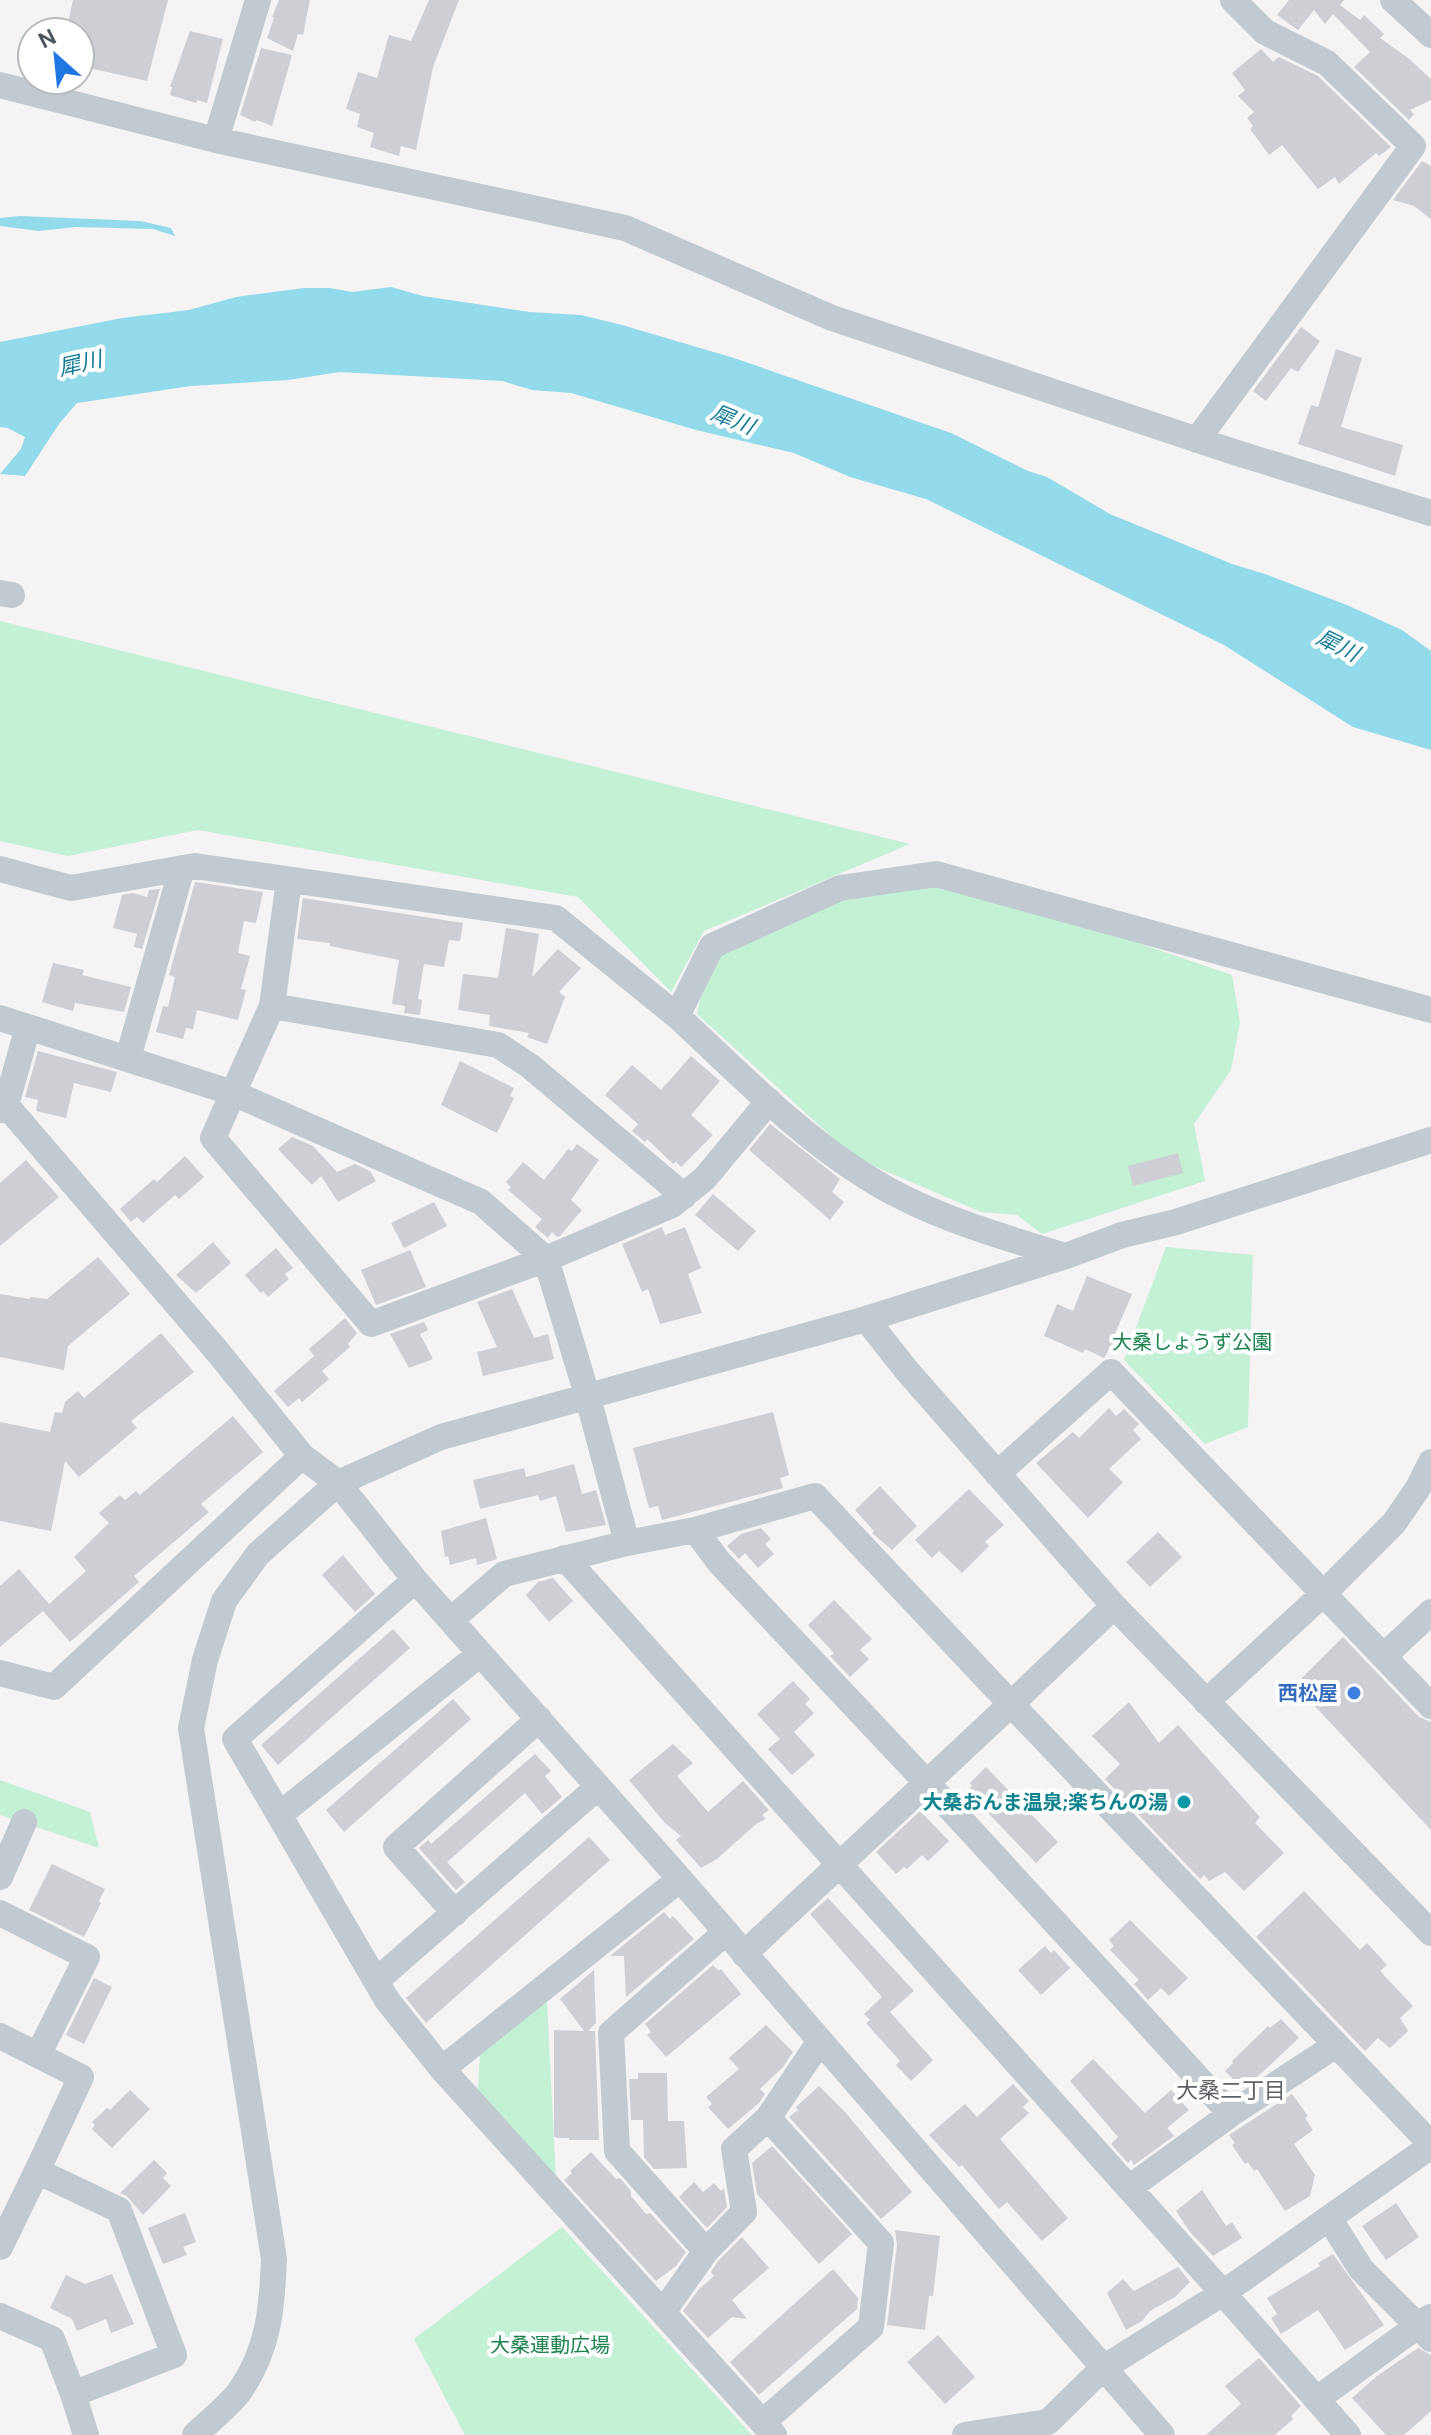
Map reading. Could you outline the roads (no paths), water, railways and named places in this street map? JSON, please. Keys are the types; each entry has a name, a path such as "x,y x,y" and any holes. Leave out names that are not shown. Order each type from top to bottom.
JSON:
{"street":[{"path":"216,140 258,0"},
{"path":"1197,440 1413,146 1327,63 1265,32 1233,0"},
{"path":"1393,0 1431,35"},
{"path":"0,85 216,140 625,228 832,318 1197,440 1431,513"},
{"path":"0,869 71,888 195,866 556,918 677,1016 769,1101 843,1162 876,1183 969,1227 1066,1256"},
{"path":"128,1058 182,868"},
{"path":"677,1016 712,946 840,888 936,874 1431,1010"},
{"path":"289,880 272,1006 213,1138 371,1324 546,1259 672,1205 705,1178 769,1101"},
{"path":"272,1006 498,1045 530,1066 684,1196"},
{"path":"0,1018 233,1093 481,1202 546,1259 627,1543"},
{"path":"28,1027 3,1108 217,1351 302,1456 338,1483 415,1580 680,1879 1162,2435"},
{"path":"195,2435 239,2393 257,2362 268,2332 274,2259 191,1728 205,1660 224,1601 258,1554 338,1483 441,1437 866,1319 1066,1256 1122,1235 1176,1222 1431,1140"},
{"path":"866,1319 908,1372 1114,1606 1431,1933"},
{"path":"997,1474 1111,1372 1431,1706"},
{"path":"0,1673 54,1687 302,1456"},
{"path":"1206,1702 1324,1593 1394,1523 1431,1462"},
{"path":"451,1620 504,1574 627,1543 695,1530 815,1496 1431,2145 1223,2293 1103,2368 1048,2422 965,2435"},
{"path":"695,1530 719,1562 1231,2114"},
{"path":"565,1558 1348,2435"},
{"path":"415,1580 235,1739 387,2000 442,2069 768,2428 871,2327 881,2243 768,2118"},
{"path":"744,1954 1114,1606"},
{"path":"1384,1656 1431,1612"},
{"path":"279,1815 480,1654"},
{"path":"455,1913 396,1847 539,1719"},
{"path":"376,1981 598,1787"},
{"path":"0,1877 24,1822"},
{"path":"442,2069 680,1879"},
{"path":"0,1913 87,1957 38,2055"},
{"path":"706,2251 617,2151 611,2033 726,1932"},
{"path":"0,2036 81,2077 37,2171 9,2206 0,2247"},
{"path":"663,2312 706,2251 744,2212 734,2149 768,2118 820,2041"},
{"path":"1129,2188 1231,2114 1336,2045"},
{"path":"37,2171 119,2210 174,2355 73,2394"},
{"path":"1317,2399 1426,2327 1361,2269 1329,2218"},
{"path":"0,2316 52,2339 86,2435"}],"water":[{"path":"20,216 140,221 171,228 175,236 153,229 76,227 39,231 0,226 0,218"},
{"name":"犀川","path":"391,287 423,296 530,312 581,315 734,358 951,433 1028,471 1047,477 1110,514 1232,564 1347,605 1402,630 1431,651 1431,750 1353,727 1224,645 926,499 850,477 794,453 696,430 571,393 532,390 502,381 340,372 288,380 191,386 77,403 59,424 25,476 0,474 21,449 25,437 0,427 0,342 122,318 189,310 236,297 304,288 352,292"}],"place":[{"name":"西松屋","path":"1354,1693"},
{"name":"大桑おんま温泉;楽ちんの湯","path":"1184,1802"}],"district":[{"name":"大桑二丁目","path":"1231,2090"}],"park label":[{"name":"大桑しょうず公園","path":"1192,1342"},
{"name":"大桑運動広場","path":"550,2345"}]}
